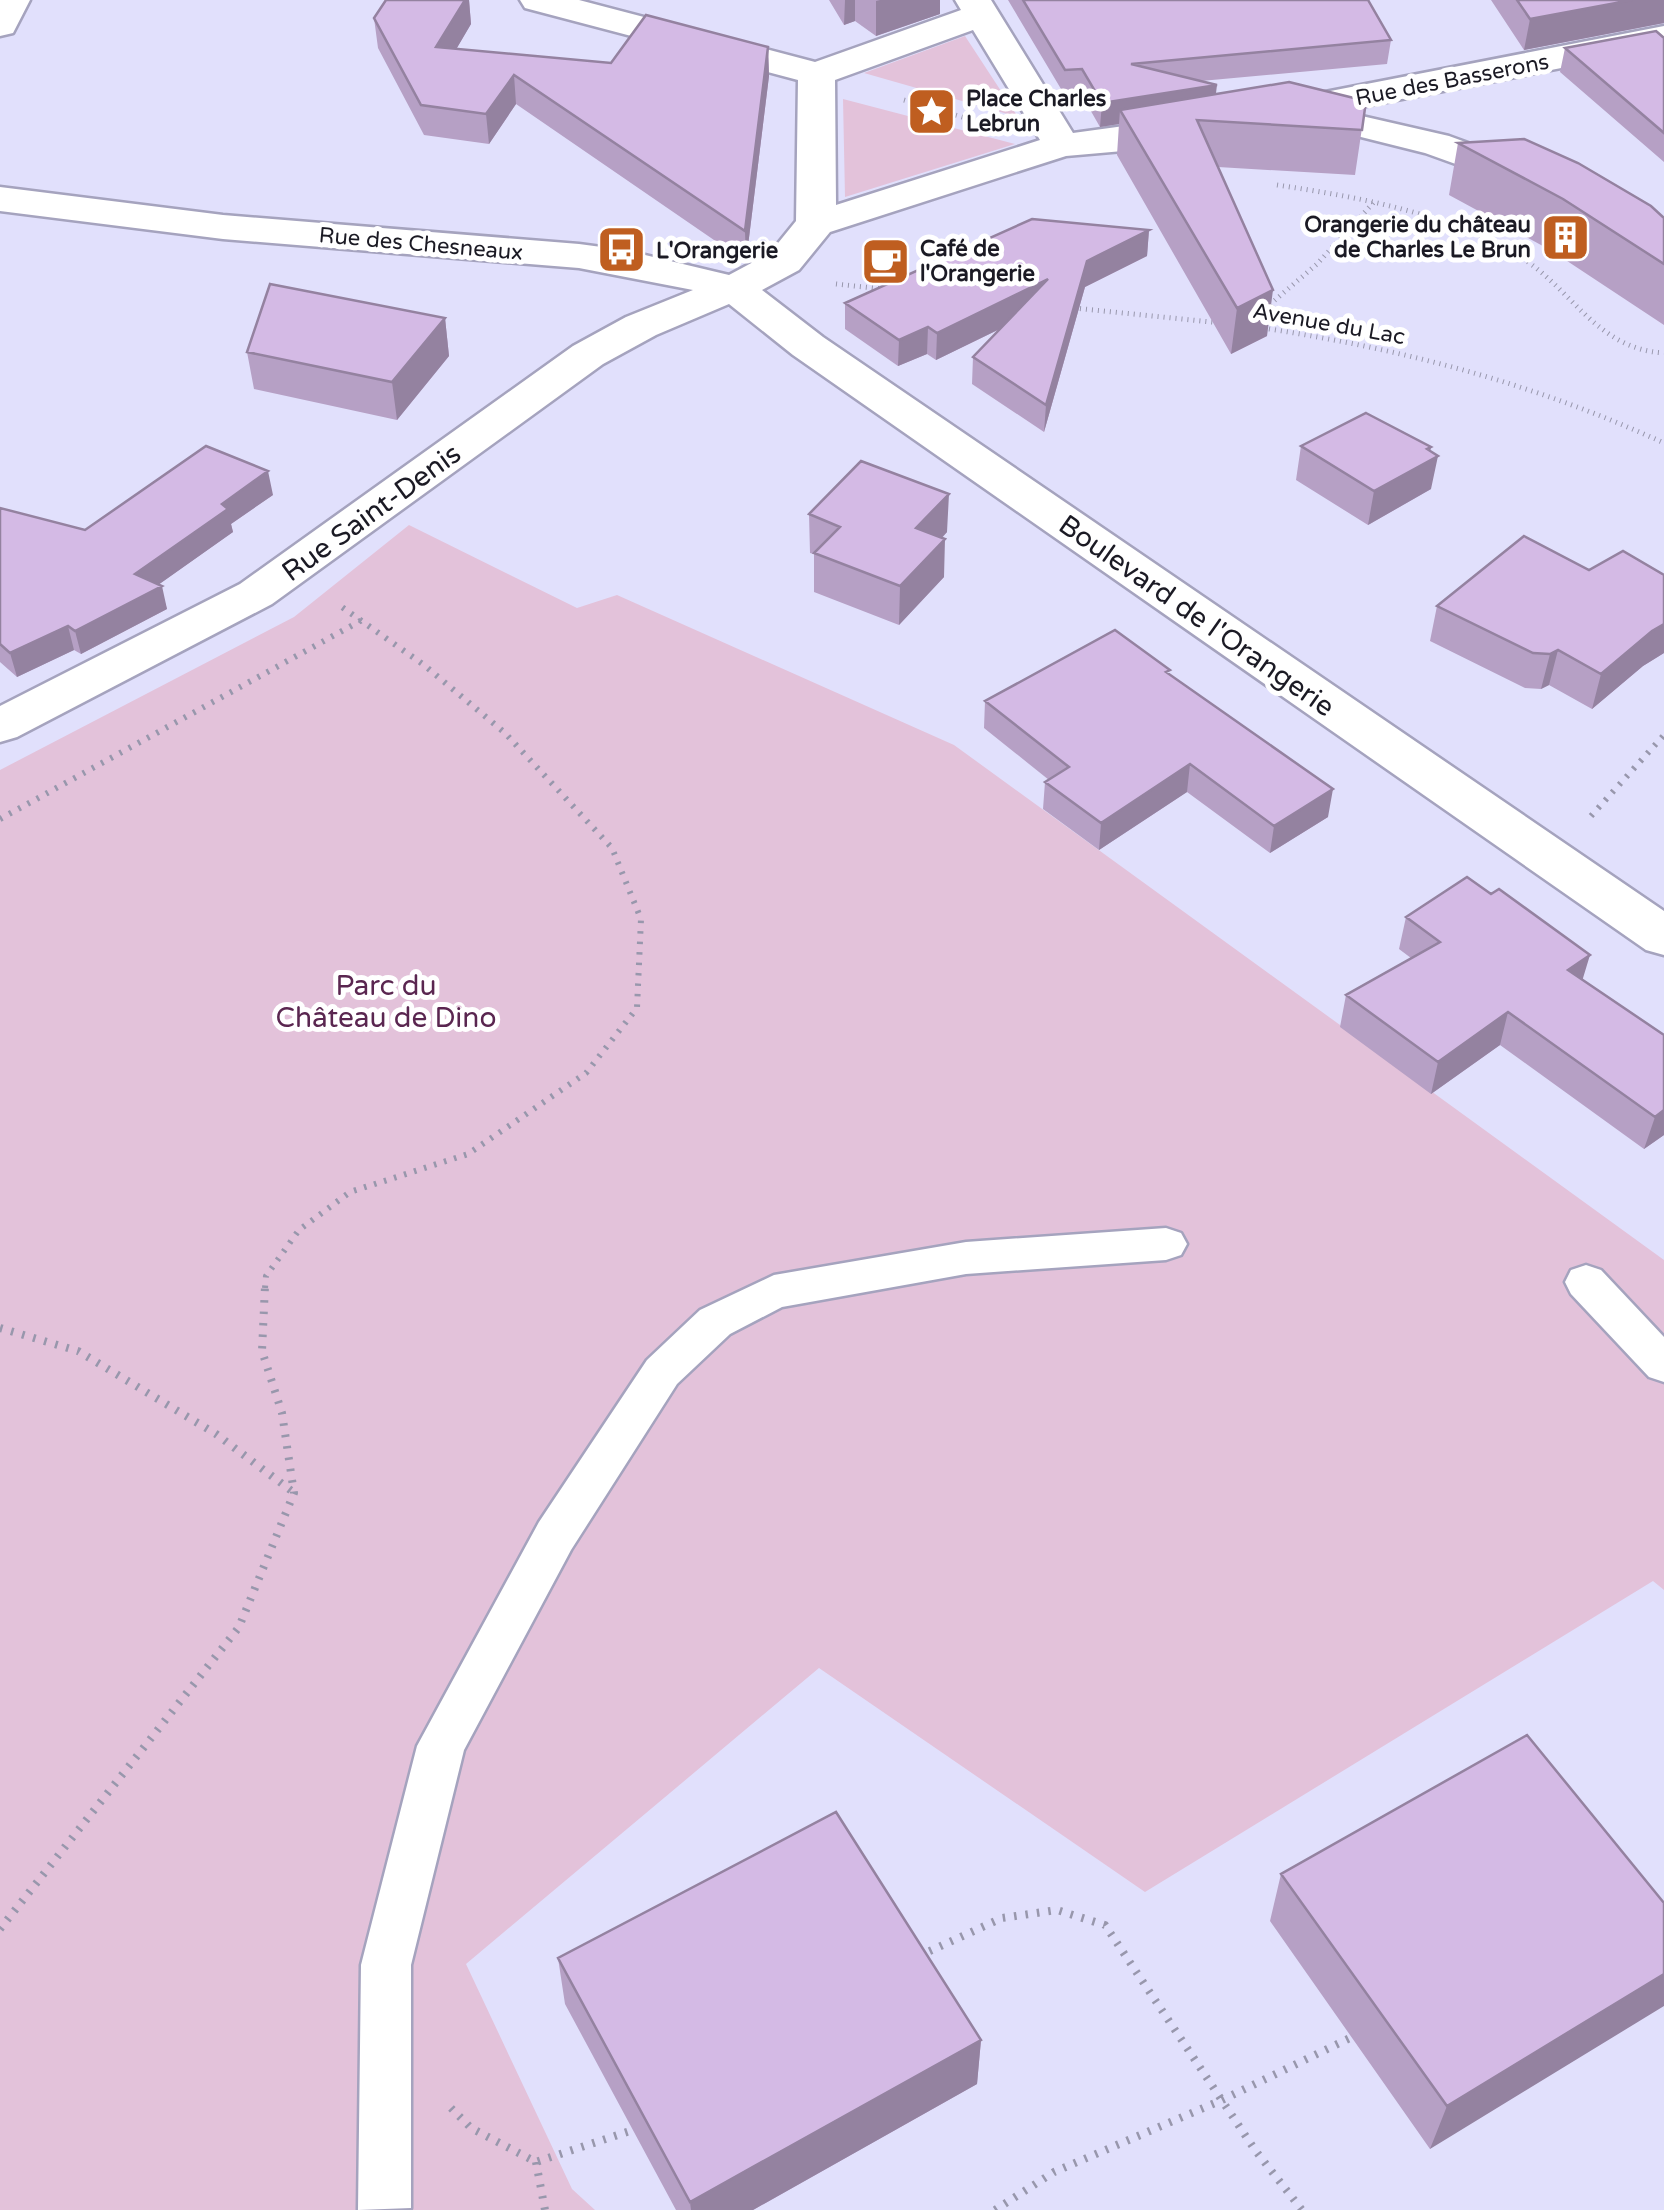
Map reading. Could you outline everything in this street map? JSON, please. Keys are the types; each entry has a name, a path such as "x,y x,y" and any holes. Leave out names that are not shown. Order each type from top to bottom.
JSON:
{"street":[{"path":"0,25 12,0"},
{"path":"538,0 817,74 976,7 1062,146"},
{"name":"Rue des Basserons","path":"816,224 1062,146 1123,140 1256,116 1664,37"},
{"path":"734,288 786,261 794,244 816,224 817,74"},
{"path":"1256,116 1436,144 1557,191"},
{"name":"Rue des Chesneaux","path":"0,199 223,228 579,256 624,262 734,288"},
{"name":"Rue Saint-Denis","path":"0,726 256,594 588,356 641,326 734,288"},
{"name":"Boulevard de l'Orangerie","path":"734,288 808,346 1664,937"}],"lane":[{"path":"384,2208 386,1965 441,1746 556,1536 662,1372 715,1322 774,1292 966,1258 1166,1244"},
{"path":"1664,1324 1586,1282 1664,1365"}],"path":[{"path":"817,74 1062,146"},
{"path":"1277,185 1375,201 1468,232 1548,276 1589,323 1614,342 1649,353 1664,353"},
{"path":"1260,328 1274,301 1317,264 1375,201"},
{"path":"734,288 836,284 894,290"},
{"name":"Avenue du Lac","path":"1071,308 1228,324"},
{"name":"Avenue du Lac","path":"1248,326 1343,339 1467,368 1553,396 1664,443"},
{"path":"0,819 362,620"},
{"path":"0,1929 239,1627 294,1493 282,1413 262,1351 266,1276 299,1230 350,1192 468,1154 586,1073 636,1008 641,919 612,848 505,732 370,626"},
{"path":"1552,859 1664,735"},
{"path":"0,1328 78,1351 216,1434 294,1493"},
{"path":"903,1966 1002,1918 1057,1910 1105,1925 1222,2100 1302,2210"},
{"path":"995,2210 1054,2172 1222,2100 1352,2037"},
{"path":"385,2044 470,2128 536,2162 632,2130"},
{"path":"536,2162 545,2210"}],"green space":[{"path":"965,36 1018,117 864,73"},
{"path":"843,99 1015,144 845,197"},
{"name":"Parc du Château de Dino","path":"409,525 577,608 617,595 954,745 1664,1260 1664,1590 1653,1581 1145,1892 819,1668 466,1964 572,2189 595,2210 0,2210 0,770 294,617"}],"building":[{"path":"386,0 465,0 436,47 611,63 646,15 768,47 745,231 514,75 486,114 421,105 374,18"},
{"path":"1023,0 1368,0 1391,40 1131,64 1217,85 1102,103 1082,69 1065,70"},
{"path":"1517,0 1632,0 1530,19"},
{"path":"1656,31 1664,38 1664,133 1565,48"},
{"path":"1289,82 1366,101 1362,130 1197,120 1273,290 1237,308 1120,110"},
{"path":"1524,139 1578,163 1651,206 1664,218 1664,264 1563,199 1458,143"},
{"path":"1032,219 1149,230 1087,261 1046,405 973,357 1048,279 937,333 928,327 899,340 845,303"},
{"path":"270,284 445,318 392,382 247,352"},
{"path":"1366,413 1431,447 1427,449 1438,456 1374,491 1301,446"},
{"path":"206,446 268,471 222,504 228,509 135,574 162,586 75,631 68,626 10,653 0,644 0,508 85,530"},
{"path":"861,461 949,494 916,528 945,539 900,586 814,553 840,527 809,514"},
{"path":"1524,536 1589,570 1623,551 1664,575 1664,624 1601,674 1558,650 1550,654 1533,653 1437,606"},
{"path":"1115,630 1170,670 1166,672 1333,789 1274,826 1190,764 1101,823 1045,782 1069,767 985,701"},
{"path":"1467,877 1491,894 1499,889 1590,955 1568,970 1664,1035 1664,1110 1655,1117 1508,1012 1438,1062 1346,995 1440,942 1406,917"},
{"path":"1527,1735 1664,1903 1664,1974 1447,2106 1281,1874"},
{"path":"836,1812 981,2040 690,2202 558,1958"}],"place":[{"name":"Place Charles Lebrun","path":"931,111"},
{"name":"Orangerie du château de Charles Le Brun","path":"1566,237"},
{"name":"L'Orangerie","path":"621,250"},
{"name":"Café de l'Orangerie","path":"885,261"}]}
